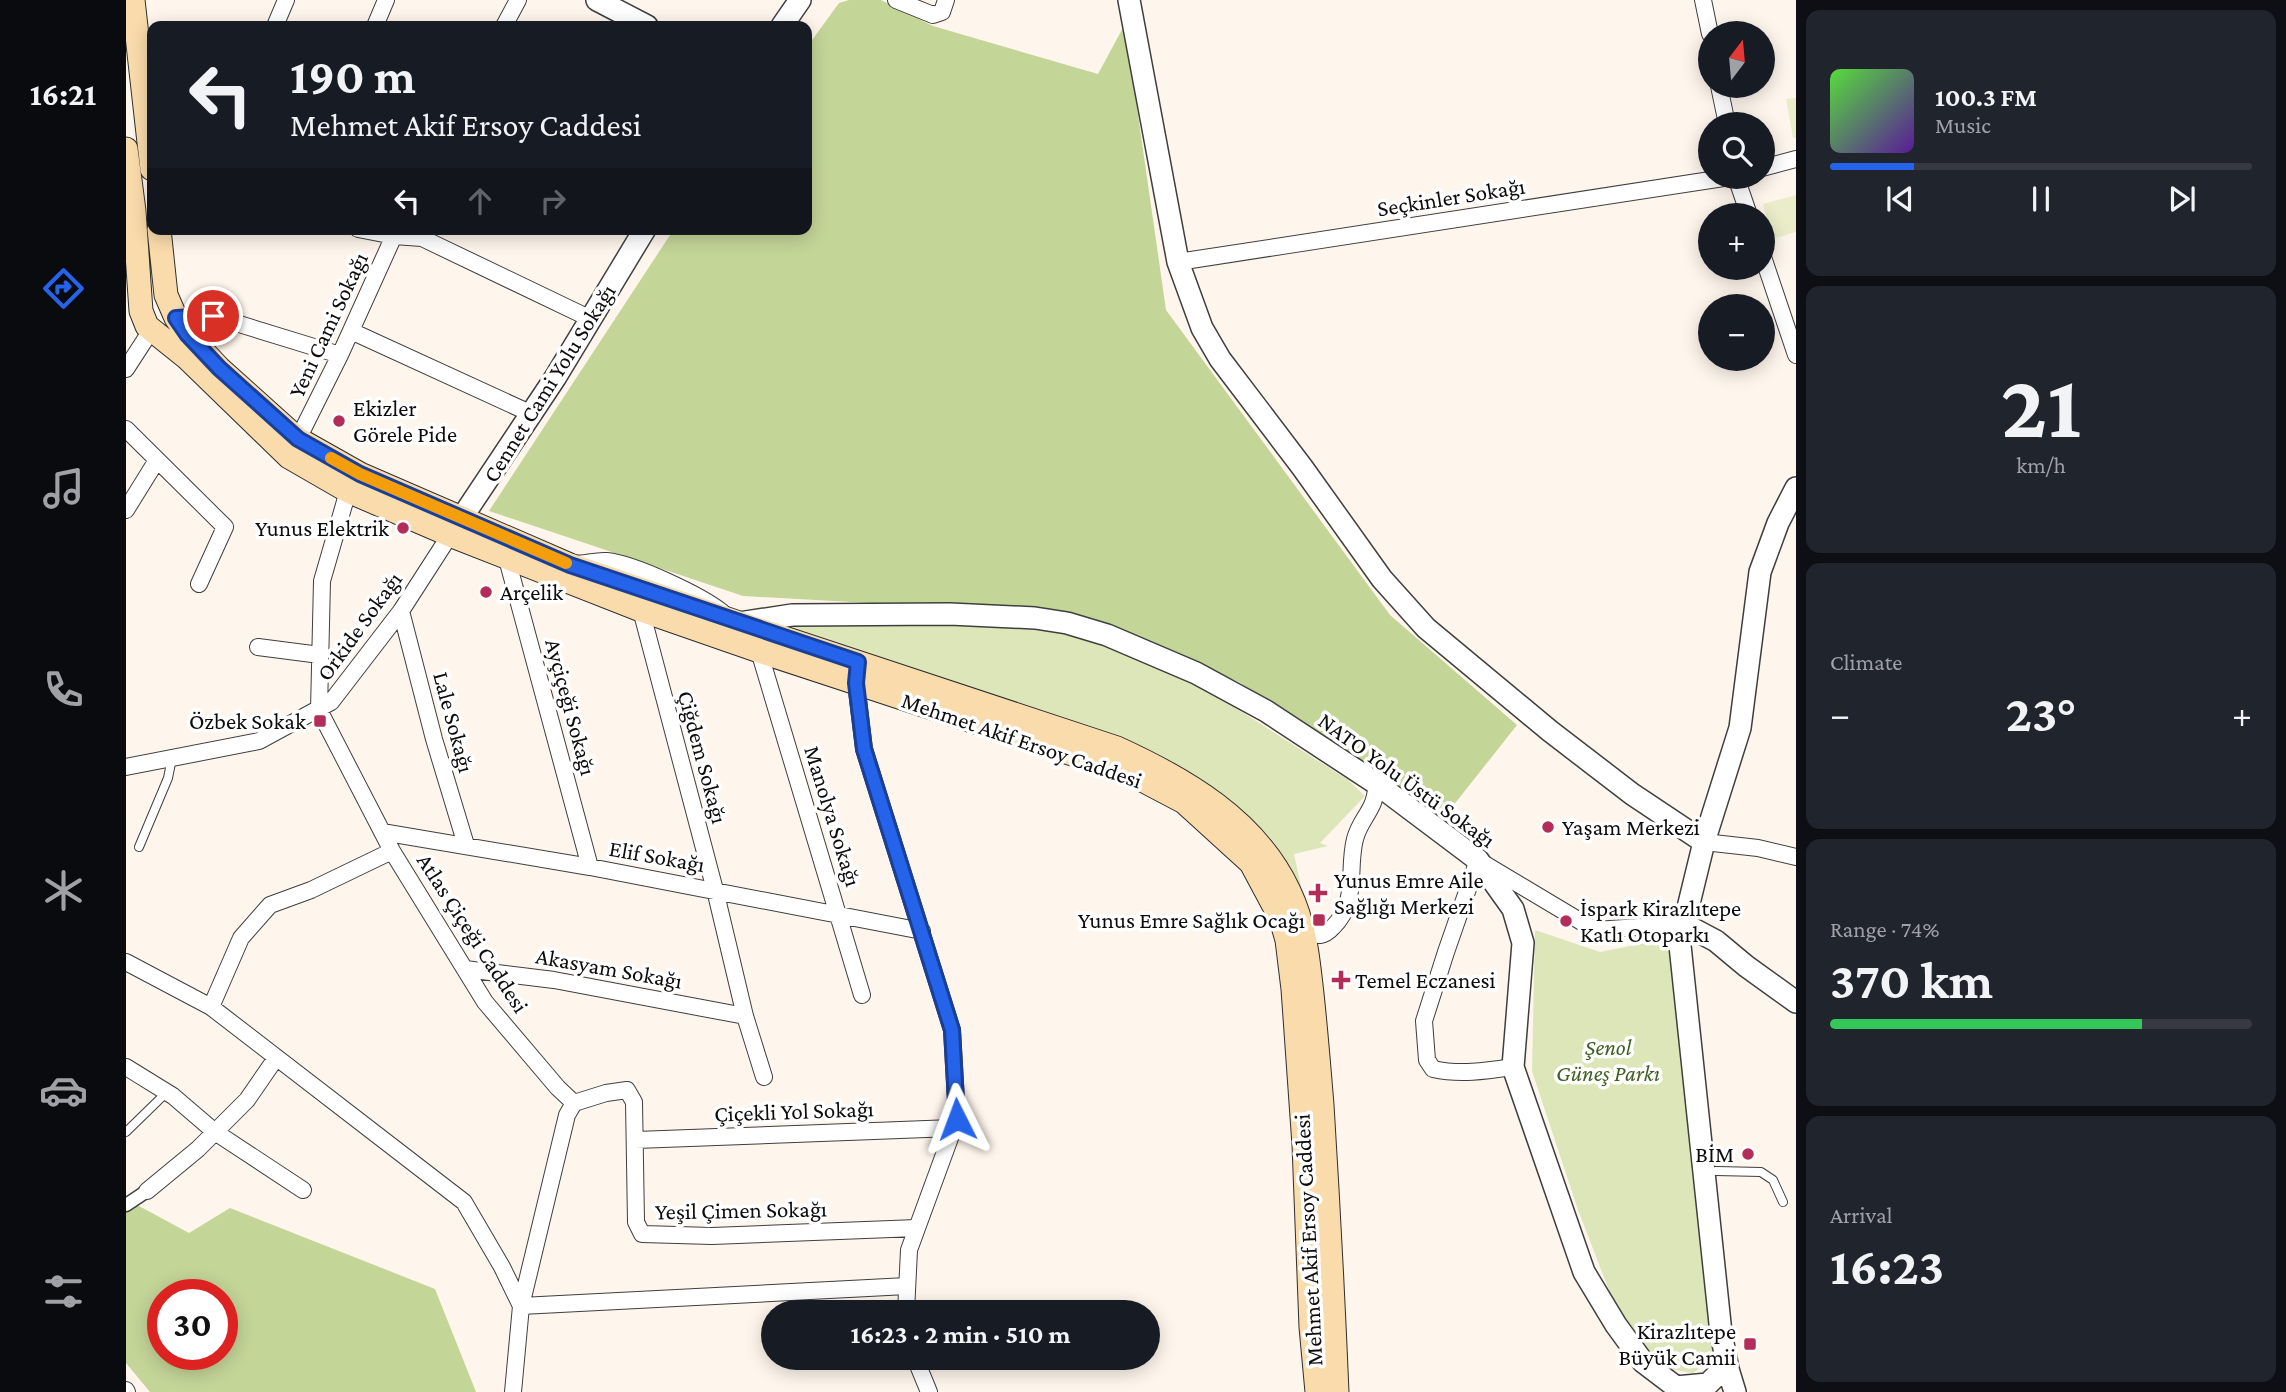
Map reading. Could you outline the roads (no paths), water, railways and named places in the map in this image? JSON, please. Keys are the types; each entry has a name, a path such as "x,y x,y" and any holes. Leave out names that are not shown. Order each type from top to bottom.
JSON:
{"main road":[{"path":"133,0 147,92"},
{"path":"126,149 134,211 134,302 141,317 152,329 164,330 173,324 176,318"},
{"name":"Mehmet Akif Ersoy Caddesi","path":"160,235 166,295 176,318 187,334 294,448"},
{"path":"134,302 145,300 154,294 166,295"},
{"name":"Mehmet Akif Ersoy Caddesi","path":"152,329 294,448 354,482 456,527 570,565 735,632 857,672 1127,772 1184,802 1251,863 1281,919 1296,936 1318,1048 1337,1392"},
{"name":"Mehmet Akif Ersoy Caddesi","path":"456,527 507,558 641,610 735,632 759,651 857,672"},
{"name":"Mehmet Akif Ersoy Caddesi","path":"1296,936 1311,1327 1317,1392"}],"street":[{"path":"277,21 286,0"},
{"path":"377,21 386,0"},
{"path":"507,21 518,0"},
{"path":"597,0 634,21"},
{"path":"785,21 800,0"},
{"path":"896,0 933,15 942,12 946,0"},
{"path":"1129,0 1178,262 1202,328 1220,359 1302,467 1381,579 1401,604 1426,628 1550,731 1632,794 1704,842 1758,848 1796,857"},
{"path":"1703,0 1707,21"},
{"path":"1775,164 1796,159"},
{"name":"Seçkinler Sokağı","path":"1178,262 1698,182"},
{"name":"Yeni Cami Sokağı","path":"294,448 341,355 395,235"},
{"path":"406,235 422,238 591,319"},
{"name":"Cennet Cami Yolu Sokağı","path":"456,527 532,414 641,235"},
{"path":"1771,280 1796,355"},
{"path":"176,318 213,316 341,355"},
{"path":"126,369 152,329"},
{"path":"351,331 532,414"},
{"path":"126,429 225,527 200,584"},
{"path":"126,510 157,460"},
{"name":"Atlas Çiçeği Caddesi","path":"354,482 322,581 319,710 392,851 485,1002 574,1103"},
{"path":"1735,1392 1727,1364 1679,936 1704,842 1740,728 1760,572 1778,523 1796,488"},
{"name":"Orkide Sokağı","path":"126,767 259,741 331,702 401,611 456,527"},
{"name":"Ayçiçeği Sokağı","path":"507,558 590,867"},
{"name":"Çiğdem Sokağı","path":"641,610 715,890 744,1016 764,1077"},
{"name":"Lale Sokağı","path":"401,611 434,739 466,845"},
{"name":"NATO Yolu Üstü Sokağı","path":"735,632 792,615 884,614 1035,618 1068,623 1107,635 1196,673 1266,711 1377,784 1478,860 1513,909 1523,943 1513,1068 1584,1272 1616,1325 1643,1362 1682,1389"},
{"path":"258,647 320,655"},
{"name":"Manolya Sokağı","path":"759,651 862,995"},
{"path":"857,672 864,749 952,1030 957,1119 909,1250 906,1300"},
{"path":"1296,936 1325,935 1343,915 1350,896 1353,844 1357,828 1373,803 1377,784"},
{"name":"Elif Sokağı","path":"382,832 590,867 922,931"},
{"path":"211,1007 241,938 270,905 311,890 392,851"},
{"path":"1513,1068 1469,1073 1447,1072 1433,1069 1427,1060 1424,1021 1478,860 1595,930 1684,924 1716,941 1796,1002"},
{"path":"1684,924 1691,935 1735,1346 1747,1392"},
{"path":"126,961 211,1007 464,1202 521,1306"},
{"name":"Akasyam Sokağı","path":"465,970 554,980 744,1016"},
{"path":"126,1205 198,1149 247,1100 276,1058"},
{"path":"126,1067 167,1092 215,1132 303,1190"},
{"name":"Yeşil Çimen Sokağı","path":"574,1103 627,1090 634,1102 636,1223 642,1234 712,1236 917,1228"},
{"path":"513,1392 521,1306 567,1115 574,1103"},
{"name":"Çiçekli Yol Sokağı","path":"636,1140 953,1128"},
{"path":"521,1306 907,1286"},
{"path":"1682,1389 1708,1384 1727,1364"},
{"path":"920,1370 929,1392"}],"lane":[{"path":"139,847 168,778 173,758"},
{"path":"126,1132 167,1092"},
{"path":"1717,1171 1761,1172 1773,1180 1783,1202"}],"place":[{"name":"Ekizler Görele Pide","path":"339,421"},
{"name":"Yunus Elektrik","path":"403,528"},
{"name":"Arçelik","path":"486,592"},
{"name":"Özbek Sokak","path":"320,721"},
{"name":"Yaşam Merkezi","path":"1548,827"},
{"name":"Yunus Emre Aile Sağlığı Merkezi","path":"1318,893"},
{"name":"Yunus Emre Sağlık Ocağı","path":"1319,920"},
{"name":"İspark Kirazlıtepe Katlı Otoparkı","path":"1566,921"},
{"name":"Temel Eczanesi","path":"1341,980"},
{"name":"BİM","path":"1748,1154"},
{"name":"Kirazlıtepe Büyük Camii","path":"1750,1344"}],"park label":[{"name":"Şenol Güneş Parkı","path":"1608,1060"}]}
